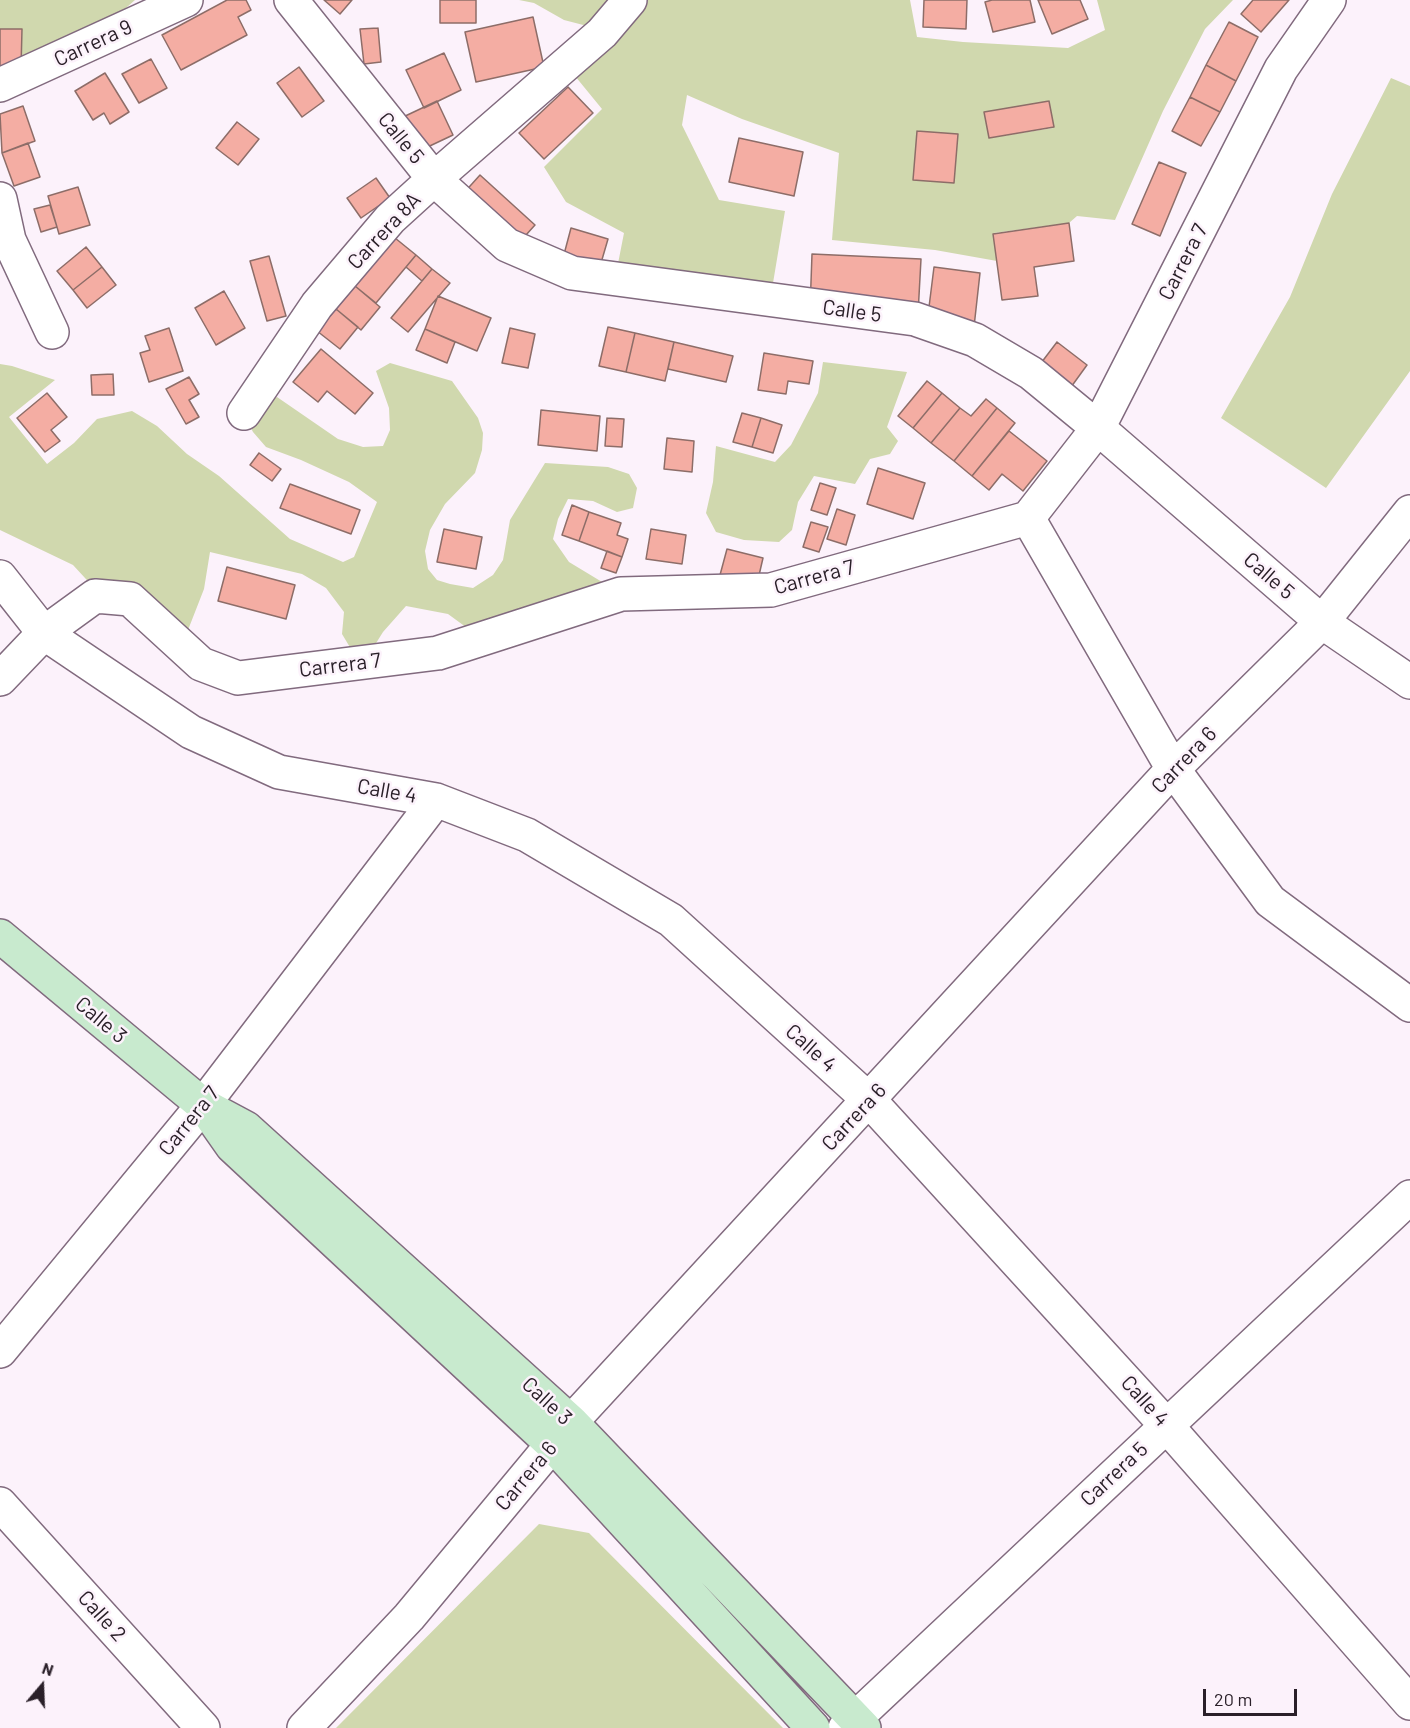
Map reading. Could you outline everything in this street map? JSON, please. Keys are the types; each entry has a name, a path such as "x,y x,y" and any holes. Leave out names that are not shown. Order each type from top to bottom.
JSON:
{"main road":[{"name":"Calle 3","path":"0,936 203,1105 232,1146 561,1433 855,1725"},
{"name":"Calle 3","path":"561,1433 813,1728"}],"street":[{"name":"Carrera 9","path":"0,85 186,0"},
{"name":"Calle 5","path":"291,0 434,178 507,245 572,273 915,320 975,340 1030,373 1098,428 1322,622 1410,682"},
{"name":"Carrera 8A","path":"244,413 317,305 390,219 434,178 602,33 630,0"},
{"name":"Carrera 7","path":"44,633 95,596 130,599 201,664 238,678 438,653 621,594 771,590 1028,518 1098,428 1281,69 1329,0"},
{"path":"0,199 9,240 52,332"},
{"name":"Carrera 6","path":"304,1728 409,1617 561,1433 1173,769 1322,622 1410,512"},
{"path":"1028,518 1173,769 1270,901 1410,1005"},
{"name":"Calle 4","path":"0,577 44,633 191,732 279,772 436,800 527,835 671,920 869,1100 1166,1425 1410,1703"},
{"path":"0,679 44,633"},
{"name":"Carrera 7","path":"0,1351 203,1105 436,800"},
{"name":"Carrera 5","path":"855,1725 1166,1425 1410,1197"},
{"name":"Calle 2","path":"0,1504 203,1728"}],"green space":[{"path":"0,0 135,0 110,22 21,69 22,29 0,29"},
{"path":"519,0 910,0 917,37 1068,48 1105,30 1097,0 1233,0 1205,29 1163,111 1115,220 1077,216 1069,223 994,233 997,261 935,250 832,240 839,153 742,119 687,95 682,125 719,200 785,211 768,313 613,289 624,233 566,202 544,167 602,109 575,76 591,27 564,20 534,3","holes":["1049,101 1053,128 989,138 985,112","958,134 954,183 913,180"]},
{"path":"1391,78 1410,86 1410,371 1326,488 1221,418 1290,297 1332,194"},
{"path":"823,362 907,372 887,427 898,441 890,454 870,459 855,484 814,476 798,502 792,530 779,542 744,540 716,532 706,513 713,482 716,446 775,462 791,445 818,393"},
{"path":"390,363 452,381 478,418 483,433 482,450 475,473 445,504 430,530 425,551 428,569 437,580 473,588 493,575 503,560 510,520 545,463 608,467 629,474 637,488 633,508 617,512 593,501 568,499 558,519 553,539 569,562 612,588 474,633 448,614 406,606 383,632 373,648 351,649 342,634 344,612 326,588 302,574 210,552 204,589 188,630 97,591 73,565 0,530 0,364 55,380 9,417 47,464 74,443 97,419 132,411 157,426 187,454 219,476 290,539 343,562 354,557 377,502 349,482 266,447 253,432 247,420 258,406 277,397 338,439 363,447 383,446 390,430 389,408 376,371"},
{"path":"539,1524 589,1533 783,1728 336,1728"}],"building":[{"path":"227,0 246,0 251,10 238,17 247,35 181,70 162,35"},
{"path":"324,0 352,0 340,14"},
{"path":"440,0 476,0 476,23 440,23"},
{"path":"924,0 967,0 966,29 923,27"},
{"path":"1030,0 1035,22 993,32 985,2"},
{"path":"1038,0 1080,0 1088,19 1052,34"},
{"path":"1253,0 1289,0 1261,32 1241,14"},
{"path":"533,17 544,67 476,82 465,32"},
{"path":"1229,22 1258,37 1236,81 1206,65"},
{"path":"378,28 381,62 364,64 360,29"},
{"path":"0,29 22,29 21,69 0,68"},
{"path":"444,53 461,90 424,108 406,70"},
{"path":"151,59 167,88 139,103 122,74"},
{"path":"1206,65 1236,81 1220,112 1190,97"},
{"path":"299,67 324,101 302,117 277,83"},
{"path":"105,73 129,112 110,124 104,113 93,120 75,91"},
{"path":"568,87 593,113 544,159 519,133"},
{"path":"1190,97 1220,112 1201,146 1172,131"},
{"path":"437,101 453,135 417,152 401,118"},
{"path":"1049,101 1054,127 989,138 984,112"},
{"path":"23,106 35,141 2,153 0,114"},
{"path":"237,122 259,139 238,165 216,148"},
{"path":"917,131 958,134 954,183 913,180"},
{"path":"739,138 803,152 794,196 729,182"},
{"path":"28,143 40,177 14,186 2,153"},
{"path":"1159,162 1186,173 1160,236 1132,224"},
{"path":"480,175 535,225 507,256 452,206"},
{"path":"376,178 390,198 361,218 347,198"},
{"path":"78,187 90,225 59,234 48,196"},
{"path":"50,205 57,227 41,232 34,209"},
{"path":"1069,223 1074,261 1034,267 1038,296 1002,300 993,234"},
{"path":"571,228 608,239 594,287 558,277"},
{"path":"395,238 416,255 376,303 355,286"},
{"path":"86,247 102,267 73,290 57,271"},
{"path":"812,254 921,259 918,314 810,310"},
{"path":"416,255 432,269 422,281 406,267"},
{"path":"269,256 286,316 267,321 250,261"},
{"path":"102,267 116,285 87,308 73,290"},
{"path":"934,267 980,273 973,336 926,331"},
{"path":"432,269 450,283 408,332 391,318"},
{"path":"355,286 380,307 361,330 336,309"},
{"path":"224,291 245,328 216,345 195,308"},
{"path":"438,296 491,318 477,351 425,329"},
{"path":"336,309 358,327 340,349 317,331"},
{"path":"608,327 635,333 626,372 599,366"},
{"path":"169,328 183,371 149,382 140,353 150,350 145,336"},
{"path":"510,328 535,334 528,368 502,363"},
{"path":"425,329 455,342 447,363 416,350"},
{"path":"635,333 674,342 665,381 626,372"},
{"path":"674,342 733,356 726,382 668,369"},
{"path":"1057,342 1087,365 1066,394 1035,371"},
{"path":"321,349 373,393 355,414 327,391 318,402 293,382"},
{"path":"764,353 813,361 809,384 788,381 786,394 758,390"},
{"path":"113,374 114,395 92,395 91,375"},
{"path":"189,377 199,394 189,400 199,417 186,424 166,389"},
{"path":"927,381 942,393 913,428 898,416"},
{"path":"47,393 67,417 51,430 60,441 45,452 17,418"},
{"path":"942,393 960,408 931,443 913,428"},
{"path":"986,399 997,408 954,461 931,443 960,408 971,416"},
{"path":"997,408 1015,423 972,476 954,461"},
{"path":"541,410 600,416 597,451 538,445"},
{"path":"742,413 761,418 752,447 733,442"},
{"path":"607,418 624,419 622,447 605,446"},
{"path":"761,418 782,425 773,453 752,447"},
{"path":"1009,431 1047,461 1023,491 1002,474 989,490 972,476"},
{"path":"667,438 694,441 692,472 664,469"},
{"path":"259,453 281,469 272,481 250,465"},
{"path":"878,468 925,483 913,519 867,504"},
{"path":"820,483 836,488 827,515 811,510"},
{"path":"290,484 360,510 351,534 280,508"},
{"path":"572,505 589,512 579,541 562,535"},
{"path":"837,509 855,515 846,545 827,539"},
{"path":"589,512 621,523 617,535 628,539 622,557 579,541"},
{"path":"811,522 828,527 819,552 803,547"},
{"path":"444,529 482,537 476,569 437,562"},
{"path":"651,529 686,535 682,564 646,559"},
{"path":"727,549 763,558 757,584 720,575"},
{"path":"607,551 622,557 616,573 601,568"},
{"path":"227,567 295,585 286,619 218,601"}]}
